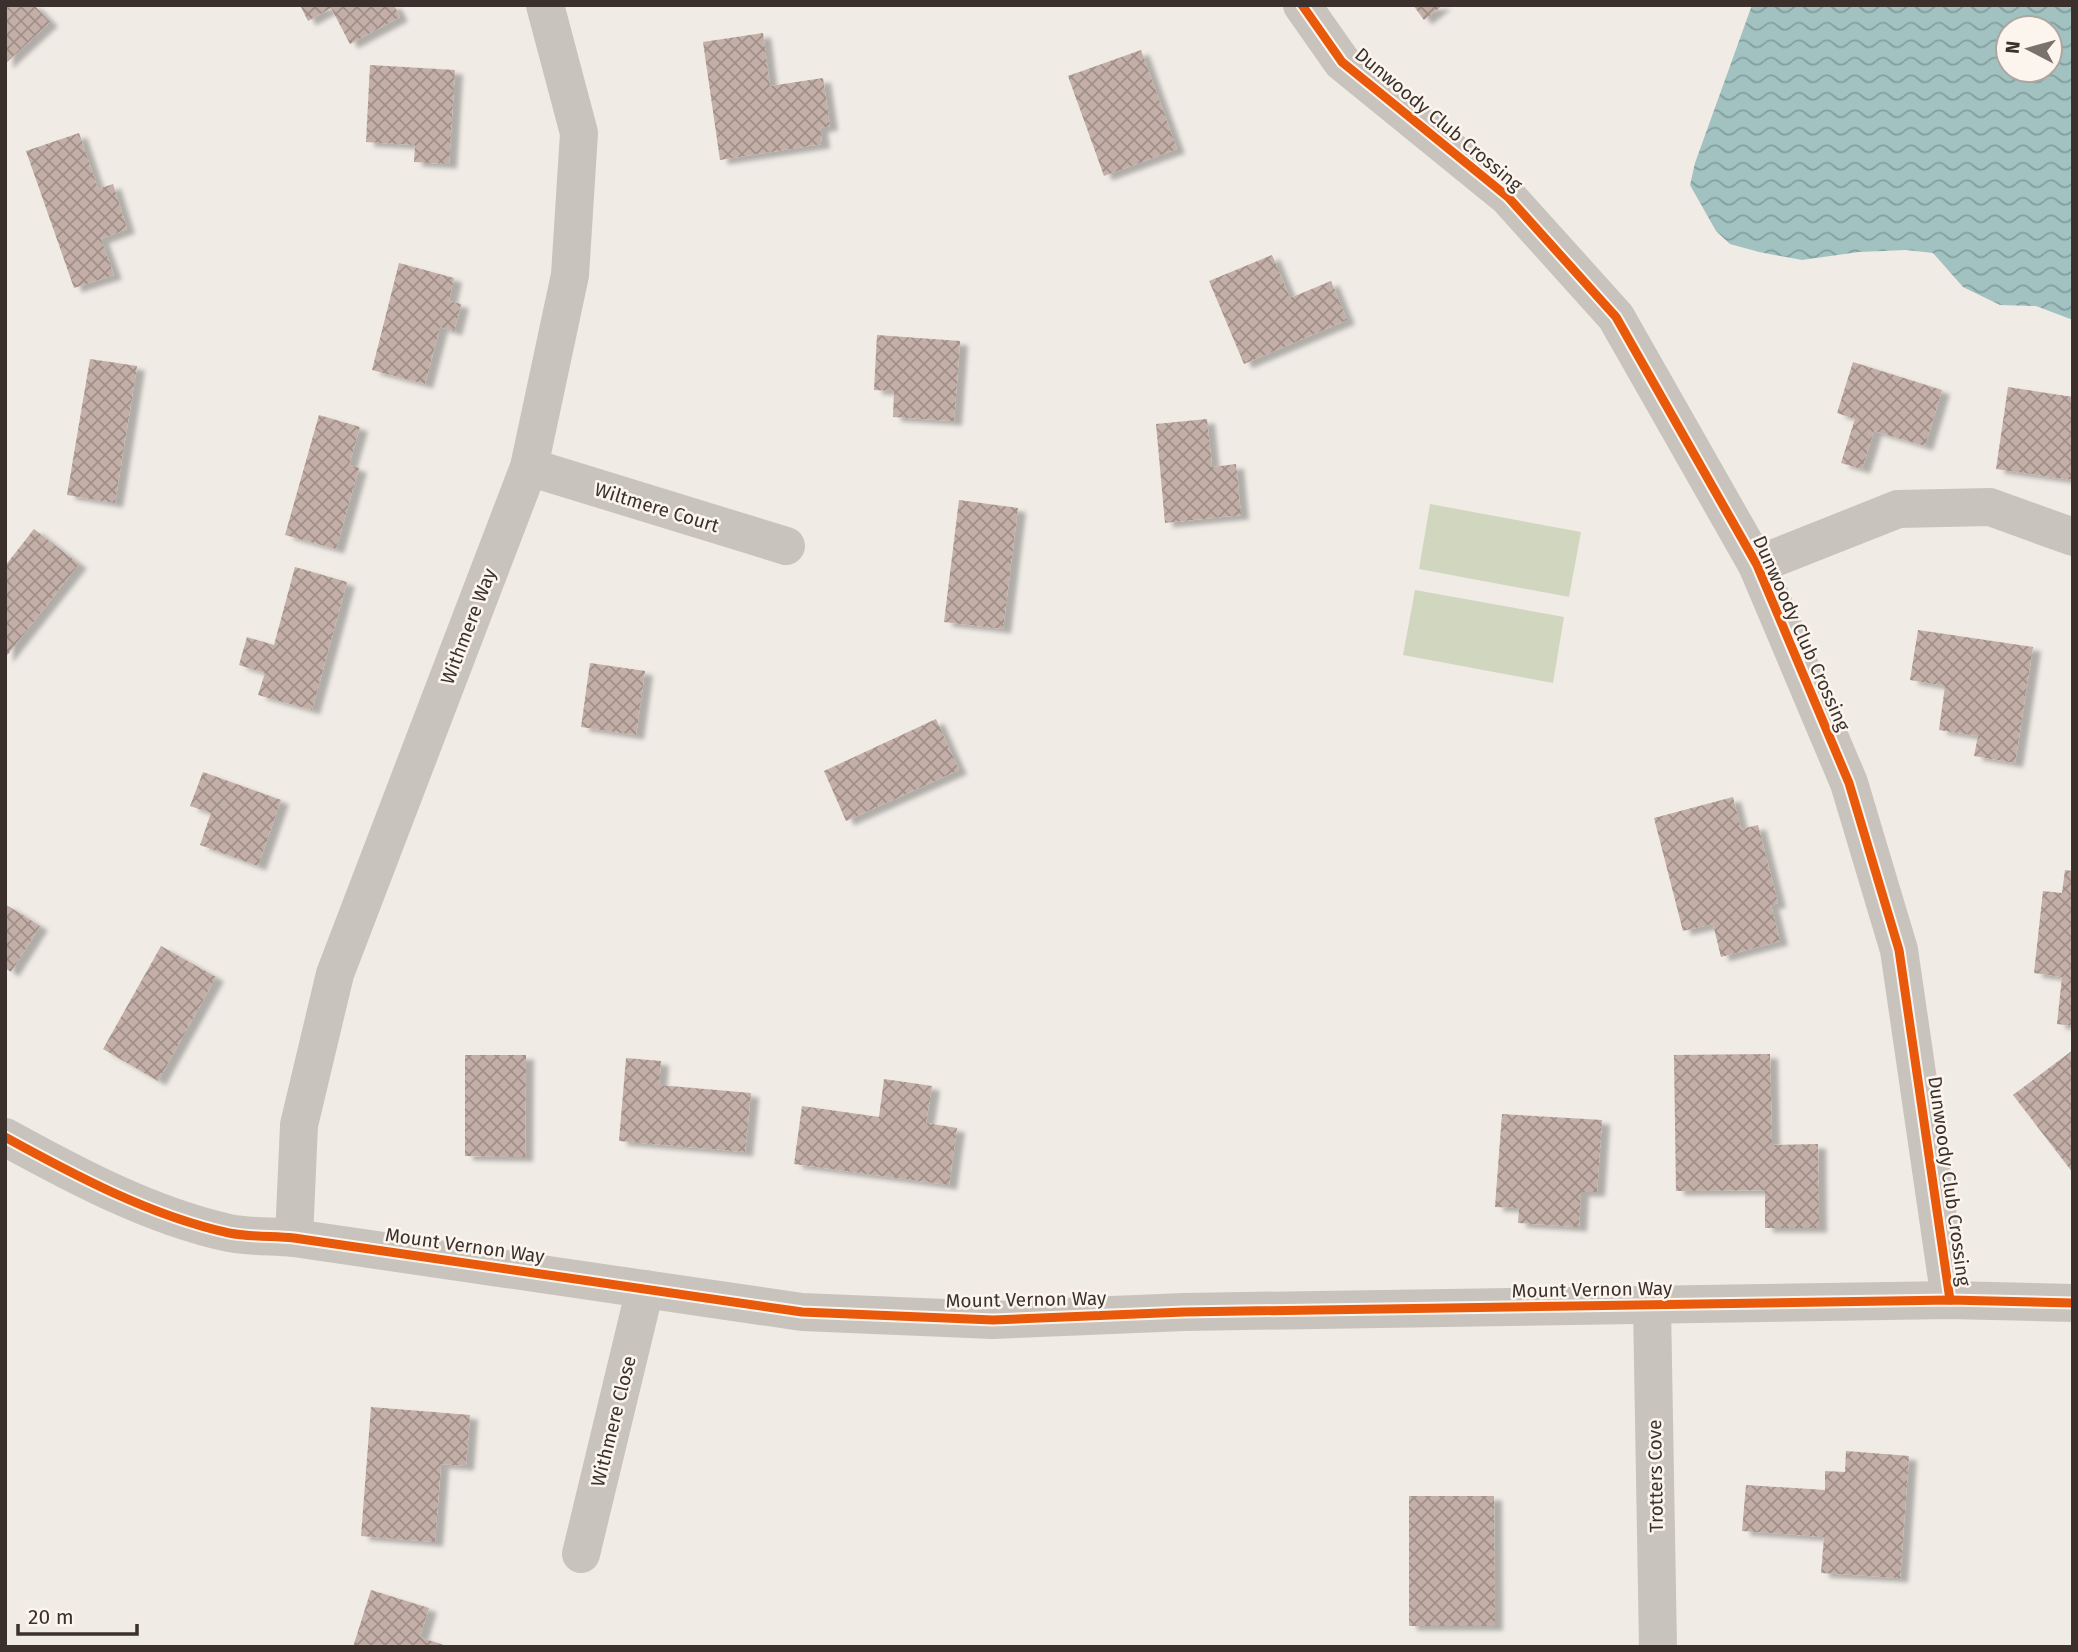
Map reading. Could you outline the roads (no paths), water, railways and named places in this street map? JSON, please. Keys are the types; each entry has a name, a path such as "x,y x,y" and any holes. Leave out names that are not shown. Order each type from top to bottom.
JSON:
{"street":[{"name":"Withmere Way","path":"294,1238 299,1125 335,974 528,467 570,275 579,133 545,5"},
{"name":"Dunwoody Club Crossing","path":"1302,5 1342,62 1508,197 1616,317 1757,565 1849,783 1899,950 1950,1300"},
{"name":"Wiltmere Court","path":"528,467 786,546"},
{"path":"1757,565 1898,509 1990,508 2073,537"},
{"name":"Mount Vernon Way","path":"5,1137 78,1177 158,1210 230,1233 294,1238 803,1312 993,1320 1184,1312 1950,1300 2073,1303"},
{"name":"Withmere Close","path":"581,1554 645,1289"},
{"name":"Trotters Cove","path":"1652,1306 1658,1647"}],"water":[{"path":"1752,5 2073,5 2073,320 2036,306 2000,305 1963,287 1933,253 1906,250 1859,252 1802,260 1730,244 1716,231 1690,185 1695,163"}]}
